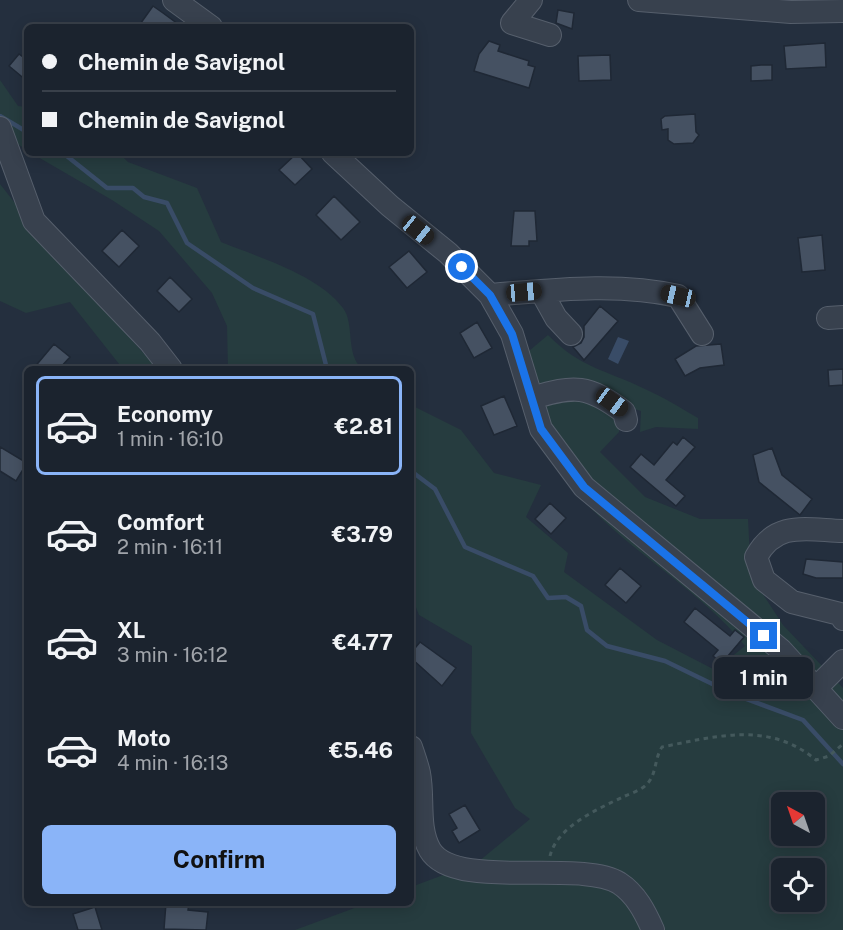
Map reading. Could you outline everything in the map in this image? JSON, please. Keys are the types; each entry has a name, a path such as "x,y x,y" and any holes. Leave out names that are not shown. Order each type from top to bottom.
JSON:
{"street":[{"path":"174,0 207,24"},
{"path":"531,0 512,23 550,34"},
{"path":"639,0 791,12 843,11"},
{"path":"0,128 34,220 150,342 169,366"},
{"path":"336,156 390,206 448,253 490,295 512,334 541,429 584,487 782,650 843,718"},
{"path":"490,295 541,291 646,289 678,296 702,334"},
{"path":"541,291 556,318 571,334"},
{"path":"532,398 562,389 599,393 624,412 626,420"},
{"path":"843,531 787,530 774,534 764,543 756,557 764,579 792,602 840,614 843,619"},
{"path":"816,688 843,661"},
{"path":"414,757 419,773 423,830 430,850 441,863 506,875 547,873 601,876 617,882 632,893 644,909 654,930"}],"path":[{"path":"547,873 552,848 561,836 595,810 646,786 654,775 655,757 662,747 721,735 750,735 778,739 799,746 816,760 829,756 843,744"}],"green space":[{"path":"0,80 18,106 24,107 24,148 0,133"},
{"path":"36,156 122,156 128,162 197,188 221,242 304,277 332,296 343,308 349,322 354,355 360,366 228,366 227,326 212,293 159,231 112,200"},
{"path":"0,184 66,268 155,366 121,366 70,302 26,313 0,301"},
{"path":"548,335 583,362 652,392 698,418 698,429 656,427 640,432 641,411 619,404 619,432 600,452 645,497 700,519 748,519 751,576 783,625 843,688 843,930 295,930 360,906 414,906 414,886 478,862 530,819 515,808 471,733 472,646 419,615 414,602 414,406 461,430 494,473 541,485 526,517 568,553 564,572 657,640 715,670 745,646 697,597 613,530 588,505 566,479 544,441 523,356"}],"water":[{"path":"618,337 629,341 618,364 608,359"}],"building":[{"path":"153,6 178,24 140,24"},
{"path":"558,10 574,13 572,29 556,23"},
{"path":"489,41 500,45 498,51 529,61 528,65 535,67 529,88 474,71 479,54"},
{"path":"825,43 826,67 786,69 784,46"},
{"path":"19,54 24,58 24,78 9,66"},
{"path":"610,55 611,80 579,81 578,56"},
{"path":"772,65 772,80 751,81 751,66"},
{"path":"695,114 696,132 699,135 693,143 674,144 668,140 668,129 662,130 661,119 665,116"},
{"path":"294,156 300,156 312,169 295,185 279,170"},
{"path":"334,196 360,222 341,240 316,215"},
{"path":"514,211 535,211 537,241 529,241 529,246 511,246"},
{"path":"122,230 139,246 119,267 102,251"},
{"path":"822,235 825,270 802,272 798,238"},
{"path":"409,251 427,272 407,288 389,267"},
{"path":"170,277 192,299 179,312 157,291"},
{"path":"600,306 618,321 584,360 573,347 581,343 584,337 584,326"},
{"path":"477,322 492,348 474,358 460,333"},
{"path":"54,344 70,357 62,366 36,366"},
{"path":"721,344 724,365 700,368 685,376 675,359 696,346"},
{"path":"843,369 843,385 829,386 828,370"},
{"path":"504,396 517,426 494,435 481,406"},
{"path":"683,437 695,447 666,480 685,496 676,506 630,467 641,454 654,465 673,442 677,445"},
{"path":"0,447 24,461 24,468 16,481 0,471"},
{"path":"772,448 782,475 812,499 800,515 759,482 753,455"},
{"path":"550,503 566,518 551,534 535,519"},
{"path":"806,559 843,562 843,578 816,578 803,574"},
{"path":"620,568 641,586 626,603 605,585"},
{"path":"695,608 730,636 735,630 744,637 722,663 713,656 718,650 684,622"},
{"path":"420,642 456,668 442,686 414,661 414,649"},
{"path":"465,805 480,830 459,843 452,831 457,828 449,814"},
{"path":"166,906 189,906 188,910 208,912 206,930 164,929"},
{"path":"95,907 102,930 78,930 73,914"}],"waterway":[{"path":"0,116 24,130"},
{"path":"67,156 107,188 133,188 144,197 167,203 187,243 253,288 313,314 326,366"},
{"path":"414,473 435,489 465,547 533,576 548,598 566,597 581,606 587,630 607,646 665,661 733,694 803,720 843,764"}],"route":[{"path":"462,267 490,295 512,334 541,429 584,487 764,636"}]}
